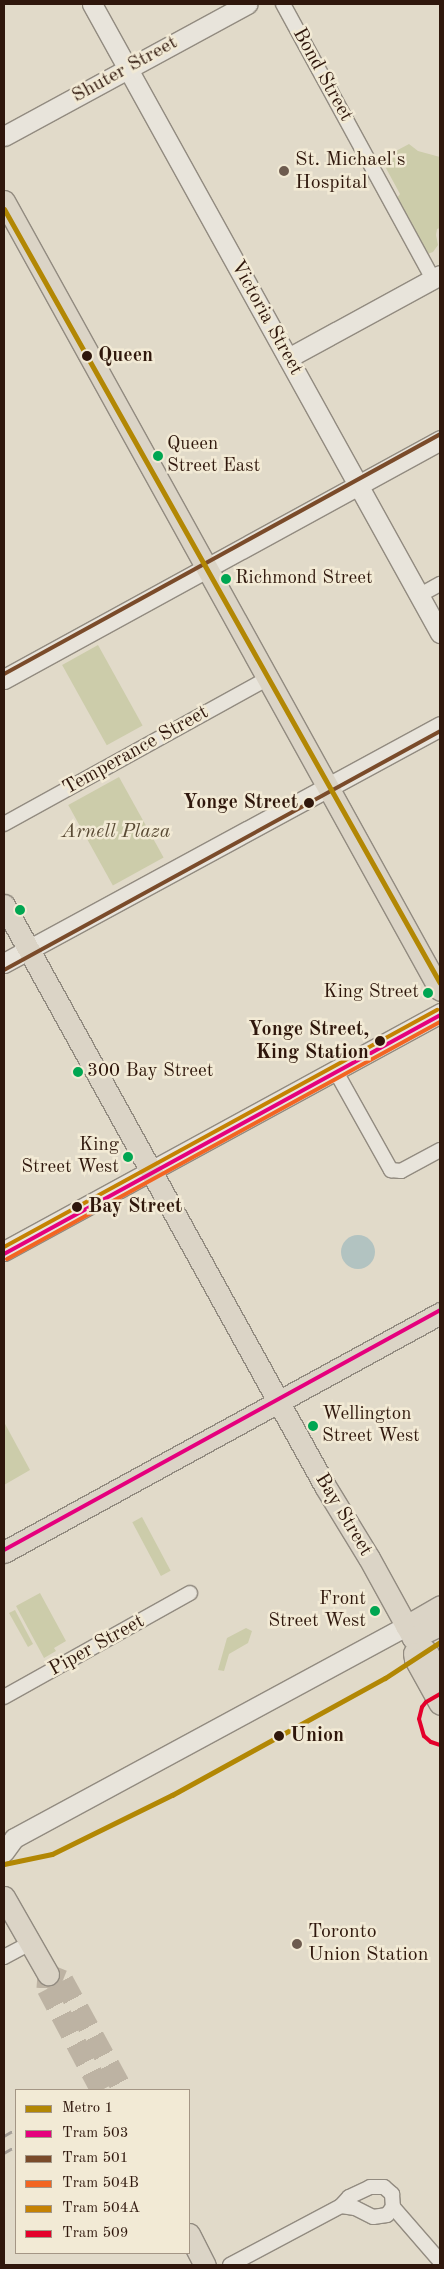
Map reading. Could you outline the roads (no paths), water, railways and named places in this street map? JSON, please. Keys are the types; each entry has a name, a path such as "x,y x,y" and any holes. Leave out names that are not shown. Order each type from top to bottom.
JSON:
{"main road":[{"name":"Victoria Street","path":"92,4 440,633"},
{"name":"Shuter Street","path":"4,136 247,4"},
{"path":"4,201 440,990"},
{"path":"288,358 437,277"},
{"path":"4,679 440,440"},
{"path":"4,963 440,726"},
{"name":"Bay Street","path":"4,905 278,1402 409,1632 427,1652 440,1673"},
{"path":"4,1251 440,1013"},
{"path":"4,1552 440,1313"},
{"path":"4,1852 14,1838 75,1813 409,1632 440,1606"},
{"path":"409,1632 440,1625"},
{"name":"Bay Street","path":"409,1632 415,1658 440,1704"},
{"path":"4,1897 48,1974"},
{"path":"190,2236 205,2265"}],"street":[{"name":"Bond Street","path":"283,4 437,277"},
{"path":"420,595 440,584"},
{"name":"Temperance Street","path":"4,824 267,679"},
{"path":"334,1070 391,1170 401,1171 440,1150"},
{"name":"Piper Street","path":"4,1697 190,1593"},
{"path":"4,1957 30,1943"},
{"path":"230,2265 341,2206 349,2197 362,2190 377,2186 390,2192 393,2207 440,2261"},
{"path":"341,2206 377,2217 387,2214 393,2207"}],"tunnel":[{"path":"100,2089 47,1988 48,1974 63,1980 122,2089"}],"railway":[{"path":"4,2136 15,2130"},
{"path":"4,2153 15,2147"}],"metro line":[{"name":"1","path":"4,209 440,983"},
{"name":"1","path":"4,1864 52,1854 172,1795 385,1678 440,1642"}],"tram line":[{"name":"501","path":"4,674 440,434"},
{"name":"501","path":"4,970 440,731"},
{"name":"504A","path":"4,1247 437,1010"},
{"name":"503","path":"4,1254 440,1015"},
{"name":"504B","path":"7,1259 440,1022"},
{"name":"503","path":"4,1550 440,1310"},
{"name":"509","path":"440,1694 426,1702 422,1707 419,1719 424,1736 431,1742 440,1745"}],"place":[{"name":"St. Michael's Hospital","path":"284,171"},
{"name":"Queen","path":"87,356"},
{"name":"Queen Street East","path":"158,456"},
{"name":"Richmond Street","path":"226,579"},
{"name":"Yonge Street","path":"309,803"},
{"name":"King Street","path":"428,993"},
{"name":"Yonge Street, King Station","path":"380,1041"},
{"name":"300 Bay Street","path":"78,1072"},
{"name":"King Street West","path":"128,1157"},
{"name":"Bay Street","path":"77,1207"},
{"name":"Wellington Street West","path":"313,1426"},
{"name":"Front Street West","path":"375,1611"},
{"name":"Union","path":"279,1736"},
{"name":"Toronto Union Station","path":"297,1944"}],"park label":[{"name":"Arnell Plaza","path":"116,832"}]}
